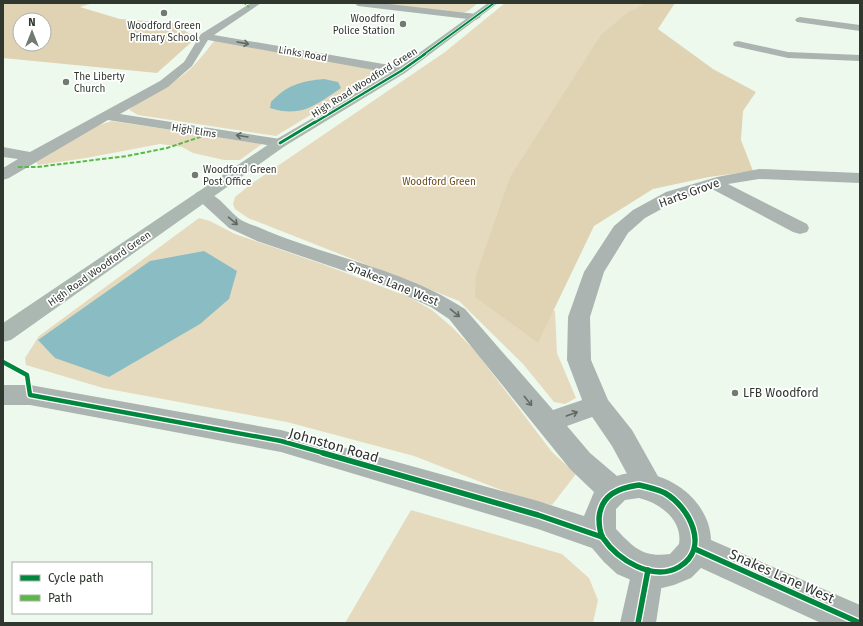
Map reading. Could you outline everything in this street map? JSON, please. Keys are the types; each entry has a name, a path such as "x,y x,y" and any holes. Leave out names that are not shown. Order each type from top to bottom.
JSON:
{"main road":[{"name":"High Road Woodford Green","path":"3,334 280,143 401,70 494,3"}],"street":[{"path":"3,175 32,156 164,84 188,64 205,36 257,3"},
{"path":"358,3 476,17"},
{"path":"800,20 824,26 860,28"},
{"name":"Links Road","path":"205,36 401,70"},
{"path":"738,44 788,55 860,58"},
{"name":"High Elms","path":"107,116 280,143"},
{"path":"3,152 32,156"},
{"name":"Harts Grove","path":"649,487 622,438 598,405 579,360 579,317 594,272 621,230 639,214 672,196 713,182 760,174 860,178"},
{"path":"713,182 800,228"},
{"name":"Snakes Lane West","path":"203,196 220,209 235,224 264,237 381,276 439,302 457,314 546,423 580,461 613,491"},
{"name":"Johnston Road","path":"3,395 30,395 281,441 538,515 602,537"},
{"path":"546,423 598,405"},
{"path":"639,486 649,487 672,498 686,512 693,526 696,540 695,549 684,565 672,570 656,572 631,564 616,554 602,537 599,513 604,499 613,491 622,487 639,486"},
{"name":"Snakes Lane West","path":"695,549 860,623"},
{"path":"638,623 648,570"}],"green space":[{"path":"373,3 478,3 468,11 462,13"},
{"name":"Woodford Green","path":"505,3 668,3 537,306 555,311 557,353 576,398 565,404 554,402 523,364 459,301 248,218 235,209 233,204 235,197 251,184 445,52"},
{"path":"215,40 380,70 379,73 276,136 138,115 129,110 140,101 170,84 187,72"},
{"path":"112,121 262,144 240,160 224,160 193,153 182,147 160,144 86,158 38,165 35,160 99,125"},
{"path":"199,218 210,221 235,234 325,265 409,297 432,310 452,327 476,352 552,452 576,474 552,505 524,499 414,456 287,422 103,388 26,365 25,358 39,336"},
{"path":"411,510 562,554 589,578 598,600 593,623 345,623"}],"shaded area":[{"path":"3,3 93,3 80,7 120,19 173,23 196,38 157,73 3,58"},
{"path":"646,3 675,3 658,29 713,69 756,92 743,111 741,140 753,171 709,177 653,189 594,226 538,343 475,297 476,275 510,177 601,35 627,13"}],"water":[{"path":"324,79 338,82 341,88 324,100 299,111 281,111 270,108 271,102 289,88 308,81"},
{"path":"204,251 237,271 229,299 200,324 109,377 55,358 38,340 150,261"}],"marked path":[{"path":"244,3 250,8"},
{"path":"18,167 37,167 127,156 167,148 212,133"}],"cycle path":[{"path":"280,143 401,71 494,3"},
{"path":"3,362 27,375 30,395 281,441 538,515 602,537"},
{"path":"639,485 665,493 680,505 691,521 696,539 694,548 686,561 677,568 671,570 653,571 637,566 622,557 603,537 599,521 601,507 604,501 614,491 623,487 639,485"},
{"path":"695,549 860,623"},
{"path":"638,623 648,570"}],"place":[{"name":"Woodford Green Primary School","path":"164,13"},
{"name":"Woodford Police Station","path":"403,24"},
{"name":"The Liberty Church","path":"66,82"},
{"name":"Woodford Green Post Office","path":"195,175"},
{"name":"LFB Woodford","path":"735,393"}]}
